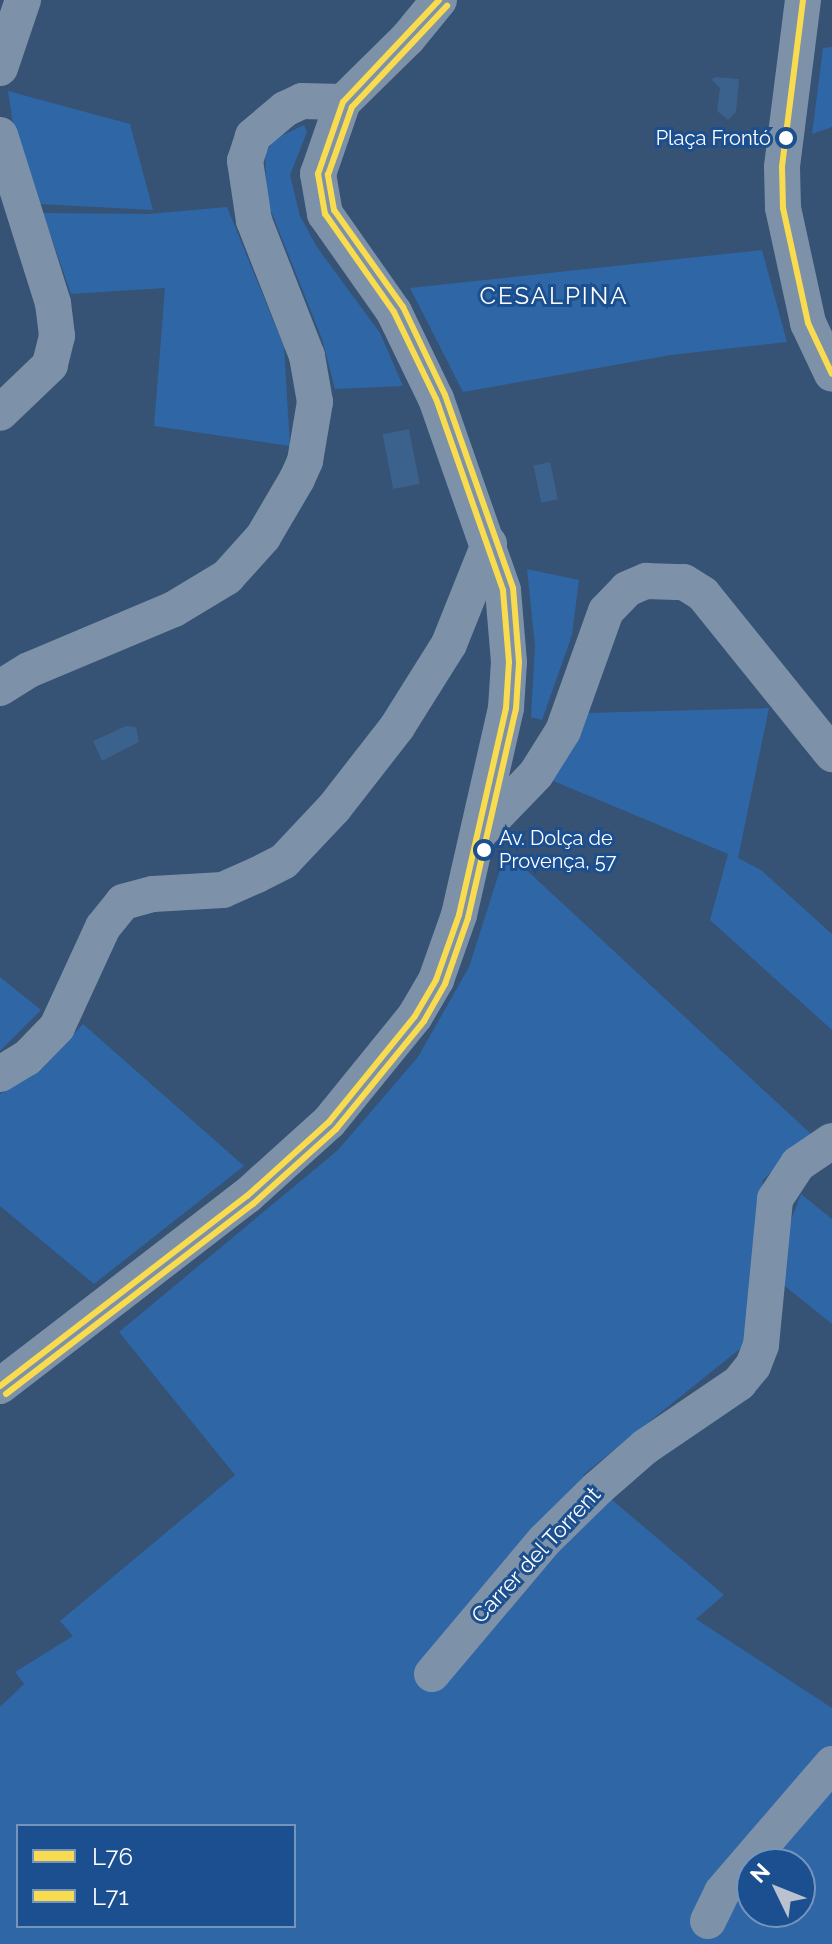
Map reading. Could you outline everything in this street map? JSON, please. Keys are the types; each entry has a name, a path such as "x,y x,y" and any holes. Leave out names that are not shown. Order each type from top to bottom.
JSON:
{"street":[{"path":"0,68 23,0"},
{"path":"0,1386 247,1196 329,1122 371,1075 436,980 480,832 501,739 509,662 503,590 436,399 394,312 325,214 318,174 343,102 439,0"},
{"path":"803,0 782,167 783,208 808,323 832,374"},
{"path":"0,688 29,670 174,609 227,577 263,537 297,479 305,461 315,402 307,356 254,221 245,161 253,136 285,109 302,101 343,102"},
{"path":"0,135 53,303 57,336 50,365 0,413"},
{"path":"0,1074 27,1058 57,1027 103,927 123,902 153,894 223,890 257,875 284,861 334,808 397,727 449,644 489,544"},
{"path":"480,832 536,774 563,731 606,611 627,589 646,581 684,582 703,594 832,754"},
{"name":"Carrer del Torrent","path":"432,1674 545,1540 598,1488 645,1447 739,1383 753,1366 761,1345 775,1199 798,1164 832,1141"},
{"path":"708,1921 722,1892 832,1764"}],"shaded area":[{"path":"832,47 832,127 812,134 823,48"},
{"path":"711,79 739,79 736,112 728,120 717,111 720,88"},
{"path":"8,91 130,124 153,210 38,204 16,144"},
{"path":"304,125 307,132 290,175 300,216 317,247 380,333 403,386 335,389 322,339 267,201 265,153 275,139"},
{"path":"227,207 284,347 290,446 154,426 165,288 71,294 43,213 148,214"},
{"path":"762,250 787,342 671,355 463,392 410,288"},
{"path":"409,429 420,484 393,489 382,434"},
{"path":"550,462 558,499 541,503 533,466"},
{"path":"527,569 579,580 572,635 542,720 531,717 535,646"},
{"path":"769,708 738,858 761,870 832,934 832,1030 710,920 728,854 551,780 585,713"},
{"path":"126,726 136,727 139,742 102,761 93,741"},
{"path":"506,851 811,1134 763,1180 746,1344 583,1475 724,1595 696,1619 832,1708 832,1944 0,1944 0,1707 24,1684 15,1672 73,1636 60,1621 235,1475 119,1332 338,1150 418,1057 469,967"},
{"path":"0,977 41,1010 0,1051"},
{"path":"83,1024 244,1166 94,1284 0,1206 0,1094 40,1071"},
{"path":"801,1194 832,1219 832,1324 781,1283 788,1228"}],"transit line":[{"name":"L76","path":"0,1386 247,1196 329,1122 415,1016 436,980 459,915 506,708 509,662 503,590 436,399 394,312 325,214 318,174 343,102 439,0"},
{"name":"L76","path":"803,0 782,167 783,208 808,323 832,374"},
{"name":"L71","path":"6,1394 253,1204 336,1129 424,1021 445,984 468,918 516,709 519,662 513,588 445,395 403,307 334,210 328,175 352,107 447,6"}],"place":[{"name":"Plaça Frontó","path":"786,138"},
{"name":"Av. Dolça de Provença, 57","path":"484,850"}],"district":[{"name":"CESALPINA","path":"554,296"}]}
